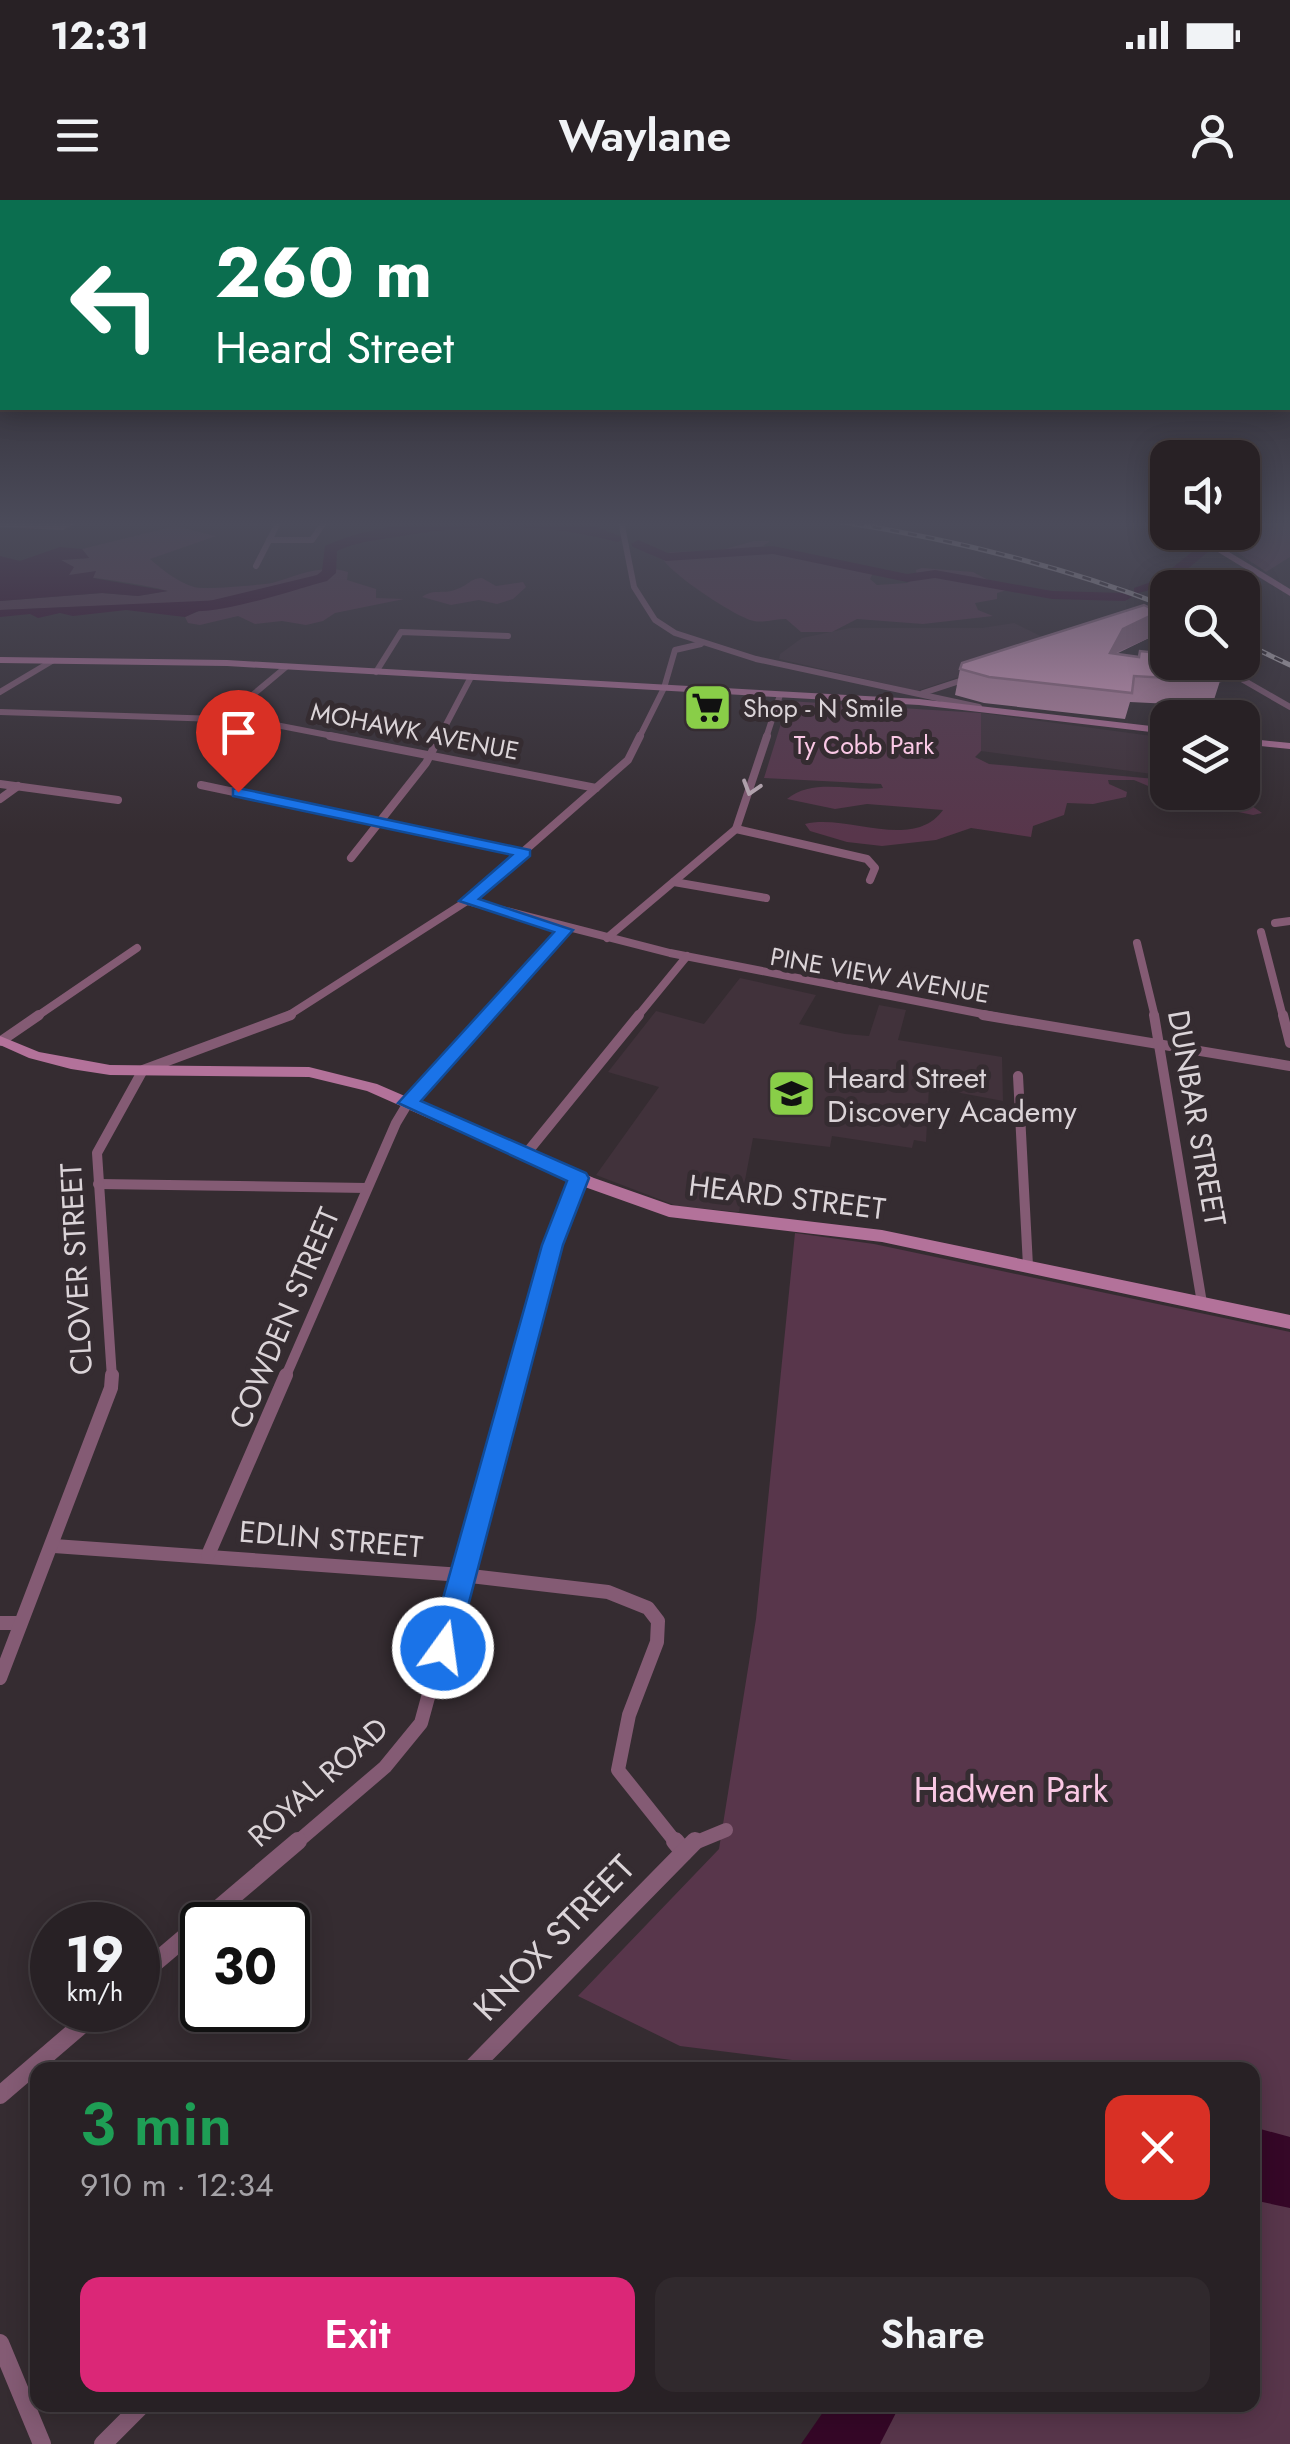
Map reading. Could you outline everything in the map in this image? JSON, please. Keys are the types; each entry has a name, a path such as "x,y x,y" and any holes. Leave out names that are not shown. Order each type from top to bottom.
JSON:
{"main road":[{"path":"0,660 286,667 780,695 892,695 1150,729"},
{"path":"1260,742 1290,746"},
{"name":"HEARD STREET","path":"0,1040 47,1060 77,1066 325,1074 372,1087 578,1178 669,1211 882,1236 1290,1322"}],"street":[{"path":"143,1070 273,1024 307,1007 467,901 524,853 634,752 664,688 675,650 660,626"},
{"path":"667,626 701,644 892,695 920,694 979,707"},
{"path":"376,672 401,632 508,636"},
{"path":"675,650 701,644"},
{"path":"0,692 52,661"},
{"path":"225,718 286,667"},
{"path":"920,694 975,676"},
{"path":"351,858 430,755 471,677"},
{"path":"1243,680 1290,707"},
{"path":"607,938 736,829 780,695"},
{"name":"MOHAWK AVENUE","path":"0,712 225,718 596,788"},
{"path":"0,784 118,800"},
{"path":"201,785 524,853"},
{"path":"0,799 18,786"},
{"path":"736,829 867,859 874,868 870,880"},
{"path":"674,882 766,898"},
{"name":"PINE VIEW AVENUE","path":"467,901 565,930 806,985 1290,1066"},
{"path":"1275,923 1290,921"},
{"name":"COWDEN STREET","path":"208,1554 408,1103 565,930"},
{"path":"1261,932 1290,1042"},
{"name":"DUNBAR STREET","path":"1137,943 1161,1044 1202,1303"},
{"path":"0,1040 137,948"},
{"path":"524,1155 687,956"},
{"path":"1277,993 1290,993"},
{"name":"CLOVER STREET","path":"0,1678 54,1546 111,1388 113,1370 97,1153 143,1070"},
{"path":"1018,1076 1028,1266"},
{"name":"ROYAL ROAD","path":"160,1958 385,1767 421,1723 552,1245 578,1178"},
{"path":"98,1184 368,1188"},
{"name":"EDLIN STREET","path":"54,1546 462,1575 608,1592 632,1599 655,1617 657,1642 629,1715 618,1770 684,1852"},
{"path":"0,1624 20,1624"},
{"name":"KNOX STREET","path":"478,2062 697,1839 726,1830"},
{"path":"38,2062 73,2032"},
{"path":"0,2095 30,2069"},
{"path":"0,2342 42,2444"},
{"path":"103,2444 135,2412"}],"shaded area":[{"path":"1020,626 1057,644 917,691 779,659 780,654 802,638 850,628"},
{"path":"981,713 1150,736 1150,774 981,751"},
{"name":"Heard Street Discovery Academy","path":"740,978 816,995 799,1024 845,1034 869,1036 879,1005 906,1010 898,1040 1002,1057 1003,1101 929,1087 926,1142 914,1140 912,1148 832,1136 830,1147 753,1138 739,1212 677,1206 596,1175 659,1087 608,1072 656,1011 704,1024"},
{"path":"1260,2129 1290,2137 1290,2208 1260,2202"},
{"path":"823,2412 896,2412 880,2444 801,2444"}],"green space":[{"path":"794,626 844,626 832,632 801,632"},
{"name":"Ty Cobb Park","path":"788,701 981,713 981,751 975,757 989,764 1150,778 1150,787 1134,780 1108,780 1127,792 1126,797 1093,804 1067,803 1064,815 1033,826 1031,837 971,828 936,840 882,846 847,842 810,831 805,824 840,823 897,830 930,822 943,810 867,804 835,809 787,799 797,792 821,787 883,788 881,784 764,778"},
{"path":"1228,810 1262,813 1253,815"},
{"name":"Hadwen Park","path":"795,1233 874,1244 1290,1332 1290,2444 867,2444 885,2412 1260,2412 1260,2062 807,2062 680,2046 578,1996 719,1849 756,1619"}],"building":[{"path":"1079,626 1130,626 1123,629 1110,653 1139,657 1140,651 1150,652 1150,677 1134,676 1132,693 989,677 960,669 962,663"}],"railway":[{"path":"1260,651 1290,665"}],"place":[{"name":"Shop - N Smile","path":"708,708"},
{"name":"Heard Street Discovery Academy","path":"792,1094"}],"route":[{"path":"238,792 524,853 467,901 565,930 408,1103 578,1178 552,1245 443,1648"}]}
